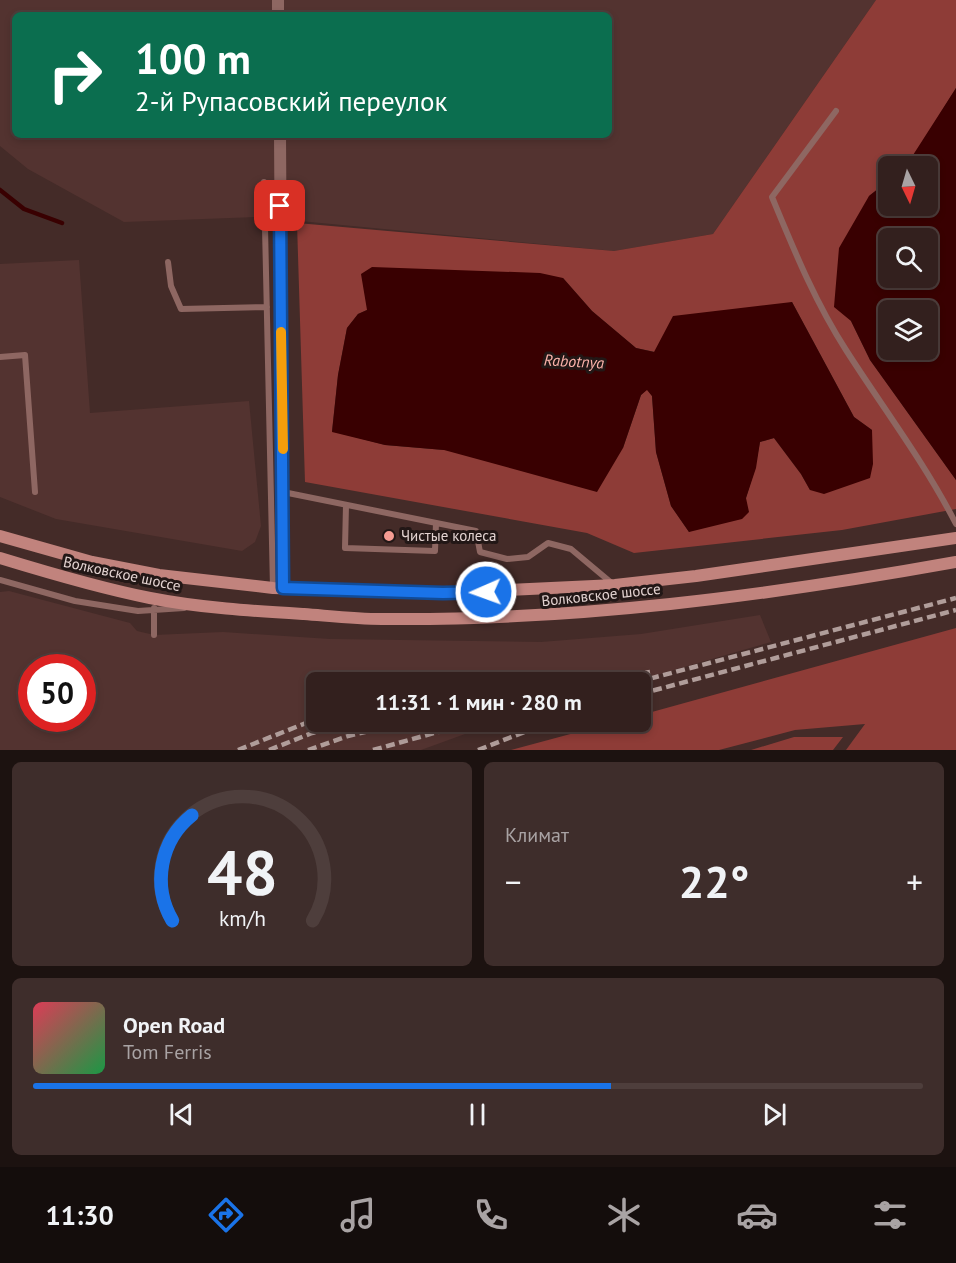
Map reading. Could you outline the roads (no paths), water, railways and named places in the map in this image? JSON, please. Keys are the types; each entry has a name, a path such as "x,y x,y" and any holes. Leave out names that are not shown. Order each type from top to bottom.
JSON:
{"main road":[{"name":"Волковское шоссе","path":"0,536 92,562 159,575 278,588 443,593 615,585 696,576 956,538"},
{"name":"Волковское шоссе","path":"0,558 154,605 207,606 380,619 511,618 592,613 729,596 956,562"}],"street":[{"path":"278,588 284,492 280,138"}],"lane":[{"path":"836,111 772,197 805,278 845,349 935,485 956,524"},
{"path":"264,182 278,588"},
{"path":"168,262 171,286 181,309 267,307"},
{"path":"0,357 25,355 35,492"},
{"path":"284,492 476,531 480,552 507,559 528,557 548,543 571,549 615,585"},
{"path":"346,505 345,548 435,551 436,523"},
{"path":"0,580 75,601 138,611 154,605 154,635"}],"water":[{"path":"956,88 956,480 870,360 851,321 834,307 839,248 869,196 878,189 878,216 938,216 938,156 912,156"},
{"path":"372,267 540,273 563,278 592,311 636,348 654,352 673,316 792,302 854,417 872,430 873,464 870,478 824,494 810,490 774,438 760,442 756,468 746,498 749,512 742,519 689,532 671,506 656,452 652,396 647,390 641,395 623,448 597,492 444,450 385,445 332,432 338,375 347,328 358,314 367,310 361,274"}],"waterway":[{"name":"Rabotnya","path":"0,190 24,209 62,223"}],"railway":[{"path":"651,678 956,598"},
{"path":"651,691 956,610"},
{"path":"238,750 306,723"},
{"path":"269,750 316,732"},
{"path":"308,750 365,732"},
{"path":"373,750 438,732"},
{"path":"478,750 524,732"}],"place":[{"name":"Чистые колеса","path":"389,536"}]}
